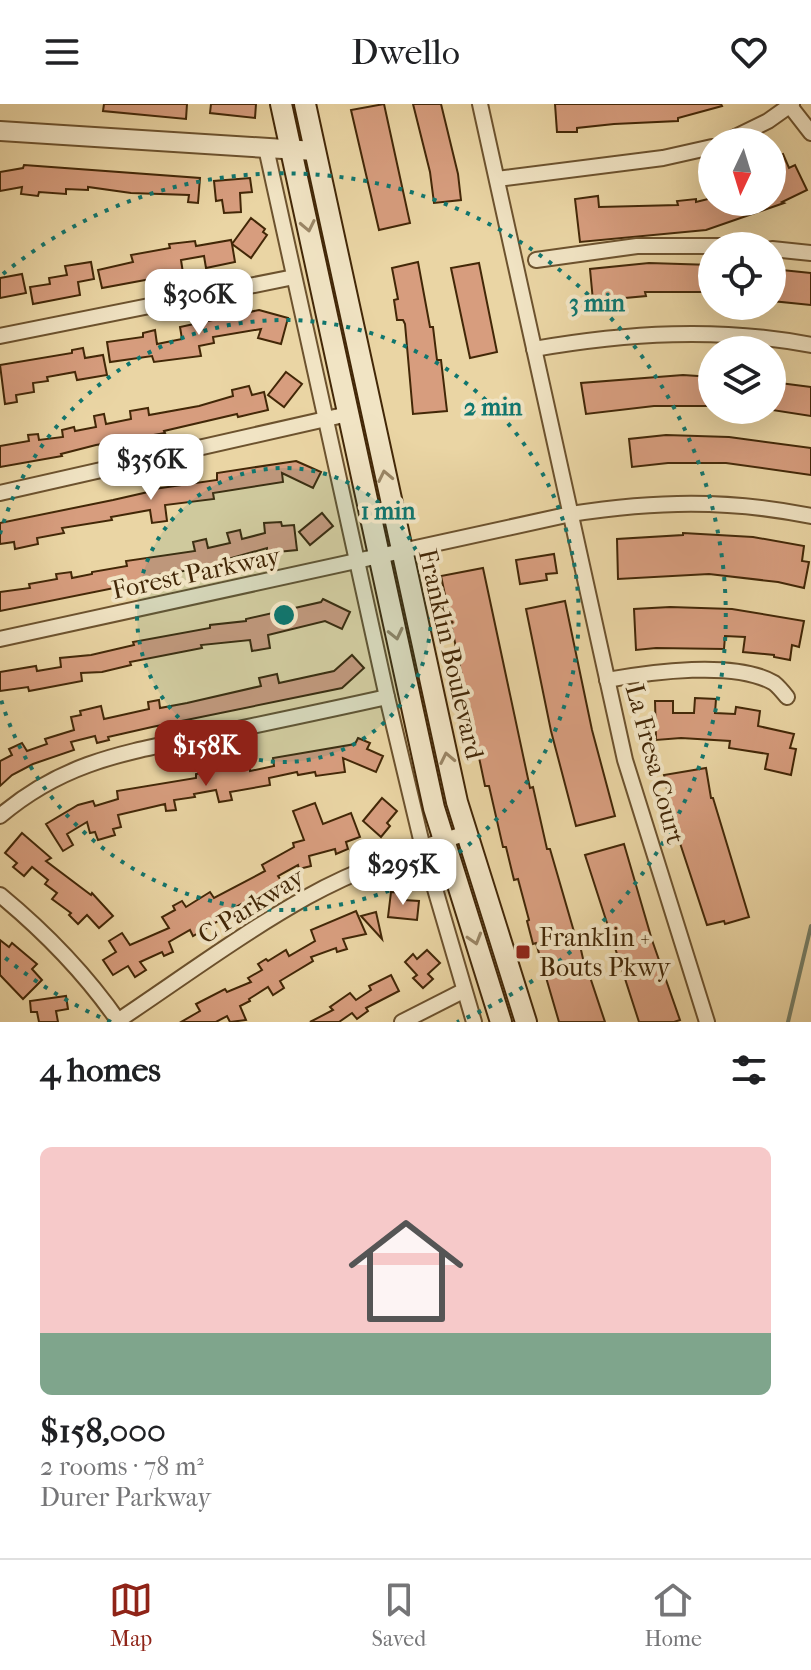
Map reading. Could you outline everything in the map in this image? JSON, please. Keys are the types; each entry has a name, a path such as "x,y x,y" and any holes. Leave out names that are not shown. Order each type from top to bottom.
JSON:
{"main road":[{"name":"Franklin Boulevard","path":"281,104 434,808 501,1022"},
{"name":"Franklin Boulevard","path":"305,104 457,802 526,1022"}],"street":[{"name":"La Fresa Court","path":"480,104 607,680 642,819 707,1022"},
{"path":"754,128 791,105 811,133"},
{"path":"0,131 315,151"},
{"path":"266,148 387,697 423,848 474,1022"},
{"path":"497,179 663,158 698,150"},
{"path":"536,260 637,246 698,246"},
{"path":"786,250 811,253"},
{"path":"0,336 294,277"},
{"path":"534,349 586,340 688,333 764,338 811,345"},
{"path":"0,493 348,414"},
{"name":"Forest Parkway","path":"0,639 571,514 627,506 702,502 776,509 811,516"},
{"path":"607,680 677,671 736,673 773,683 787,697"},
{"path":"0,816 43,784 96,760 387,697"},
{"name":"C Parkway","path":"118,1022 309,896 350,876 467,833"},
{"path":"0,895 63,952 118,1022"},
{"path":"402,1022 463,991"}],"building":[{"path":"104,104 187,104 186,119 103,111"},
{"path":"211,104 256,104 255,118 210,113"},
{"path":"384,104 410,223 379,230 351,110"},
{"path":"413,104 441,104 461,200 434,203 430,172"},
{"path":"555,104 722,106 678,118 678,121 614,124 577,128 577,132 557,132"},
{"path":"786,161 789,168 795,165 807,190 786,200"},
{"path":"24,165 200,178 198,203 188,202 189,195 131,193 88,187 88,190 66,189 66,194 39,192 38,196 21,194 22,187 0,191 0,172 23,168"},
{"path":"250,178 252,192 240,193 241,212 224,213 222,200 216,201 214,181"},
{"path":"598,196 599,207 678,205 677,201 696,199 698,216 746,216 706,230 580,242 575,199"},
{"path":"251,218 265,229 263,232 267,235 251,258 232,244"},
{"path":"231,240 235,262 206,268 204,256 181,260 183,273 102,288 98,270 133,262 131,255 170,248 169,244 195,241 196,246"},
{"path":"91,262 94,279 78,282 80,295 33,304 30,287 50,284 49,278 67,275 65,266"},
{"path":"418,262 437,360 441,360 447,411 413,414 405,324 403,320 397,320 394,300 398,299 392,268"},
{"path":"479,263 497,352 470,358 451,268"},
{"path":"649,263 698,265 698,292 645,292 646,296 593,301 590,269"},
{"path":"786,270 811,273 811,305 786,302"},
{"path":"22,274 26,293 0,298 0,278"},
{"path":"259,310 288,318 281,344 258,338 261,329 213,337 214,343 199,346 201,356 154,362 152,356 110,362 107,342 143,337 143,333 155,330 157,344 182,339 180,327"},
{"path":"83,348 85,358 103,355 107,375 77,380 75,372 47,377 48,381 33,383 34,392 16,395 17,402 5,404 0,365 72,353 72,350"},
{"path":"286,372 302,384 284,407 268,395"},
{"path":"698,376 698,406 654,406 586,414 581,383"},
{"path":"786,384 811,387 811,416 786,412"},
{"path":"249,386 252,395 264,392 268,410 238,417 237,414 165,433 0,467 0,446 29,441 28,435 38,434 39,440 63,437 62,430 96,427 94,416 104,414 106,424 131,419 130,411 148,408 149,415 199,406 233,396 232,390"},
{"path":"666,435 729,437 811,448 811,475 726,463 668,463 632,467 629,439"},
{"path":"296,461 321,472 313,488 282,473 283,482 213,493 214,499 165,505 167,521 152,523 150,510 62,528 64,533 37,538 38,544 15,549 14,542 0,544 0,523 147,490 217,480 217,473"},
{"path":"322,513 333,526 310,545 299,532"},
{"path":"281,522 282,526 294,525 297,550 267,553 267,548 228,559 229,564 158,575 159,579 0,611 0,592 30,588 29,584 57,579 56,574 71,572 72,578 127,566 126,561 195,551 193,542 206,539 208,548 230,543 227,533 240,530 242,539 265,533 264,523"},
{"path":"683,533 753,537 804,546 802,561 809,562 804,588 709,574 618,579 617,539"},
{"path":"554,554 557,573 546,574 547,580 520,584 516,560"},
{"path":"483,568 530,788 533,787 547,849 550,849 586,972 605,1022 559,1022 536,943 533,944 518,879 514,880 506,847 503,847 489,786 485,786 441,576"},
{"path":"323,599 350,612 342,629 325,621 268,635 270,648 252,651 250,640 201,645 202,648 130,662 131,665 102,672 81,673 82,681 29,691 28,687 0,691 0,672 36,666 37,671 61,667 60,658 91,655 134,645 133,642 210,628 210,625 246,621"},
{"path":"565,601 592,730 615,816 576,826 551,731 526,609"},
{"path":"634,609 732,609 804,621 799,647 792,645 790,660 743,652 745,637 725,636 724,649 636,650"},
{"path":"352,655 364,668 342,688 152,727 108,737 109,740 97,743 95,736 71,742 74,750 33,764 12,775 0,786 0,761 12,755 9,749 22,743 27,751 47,744 45,739 74,730 71,717 81,715 80,711 101,706 104,719 149,709 148,702 159,700 160,708 187,703 261,686 259,678 277,674 279,683 334,671"},
{"path":"695,698 716,699 715,713 735,714 736,707 760,711 758,726 794,734 790,748 796,749 791,775 765,769 768,754 729,748 730,741 656,740 655,701 673,701 673,713 694,713"},
{"path":"358,738 370,743 367,749 383,756 376,772 343,758 345,772 316,776 315,772 298,775 297,772 269,778 270,785 230,792 232,800 219,802 216,790 194,794 195,797 174,800 176,810 166,811 165,804 118,815 121,827 113,829 115,835 98,840 95,832 90,833 87,822 67,834 73,845 63,851 46,824 78,805 93,801 95,806 118,799 117,791 196,778 196,774 249,764 250,771 274,766 273,758 355,744"},
{"path":"706,768 711,798 749,917 725,924 724,921 707,925 676,831 664,775"},
{"path":"382,798 397,811 381,837 363,821"},
{"path":"315,803 323,824 351,813 360,837 346,842 348,849 336,854 335,849 309,856 311,866 299,869 298,865 278,876 282,882 234,908 235,911 193,936 190,930 169,942 173,952 164,956 162,952 140,962 146,970 135,977 128,966 113,975 103,960 116,952 109,941 122,933 130,945 169,928 162,917 175,910 173,906 182,901 186,907 210,892 214,898 265,871 262,865 294,847 293,843 304,840 293,811"},
{"path":"22,833 51,858 46,861 92,893 113,916 99,928 87,915 78,924 69,915 71,913 52,899 57,893 45,884 48,880 32,867 24,876 13,867 17,863 5,853"},
{"path":"624,844 652,940 680,1020 674,1022 639,1022 585,855"},
{"path":"391,892 404,893 404,900 419,901 417,920 388,917"},
{"path":"356,911 366,934 343,939 347,949 337,952 336,948 311,957 313,961 280,981 284,988 273,995 268,987 249,999 240,1006 246,1020 230,1022 227,1016 216,1022 181,1022 200,1011 196,1004 225,989 227,992 251,982 248,978 262,970 258,964 266,959 268,961 286,950 289,956 315,941 311,930"},
{"path":"376,912 382,939 361,916"},
{"path":"0,940 9,947 12,943 37,964 32,969 42,980 23,999 0,975"},
{"path":"427,950 440,963 428,974 433,979 423,988 413,978 417,975 405,962 413,954 417,959"},
{"path":"391,975 399,991 366,1008 368,1011 357,1019 352,1013 339,1022 310,1022 333,1010 330,1007 350,993 356,1000 371,990 369,986"},
{"path":"66,996 68,1009 56,1011 58,1022 39,1022 37,1012 31,1012 30,1001"}],"waterway":[{"path":"788,1022 811,926"}],"place":[{"name":"Franklin + Bouts Pkwy","path":"523,952"}]}
